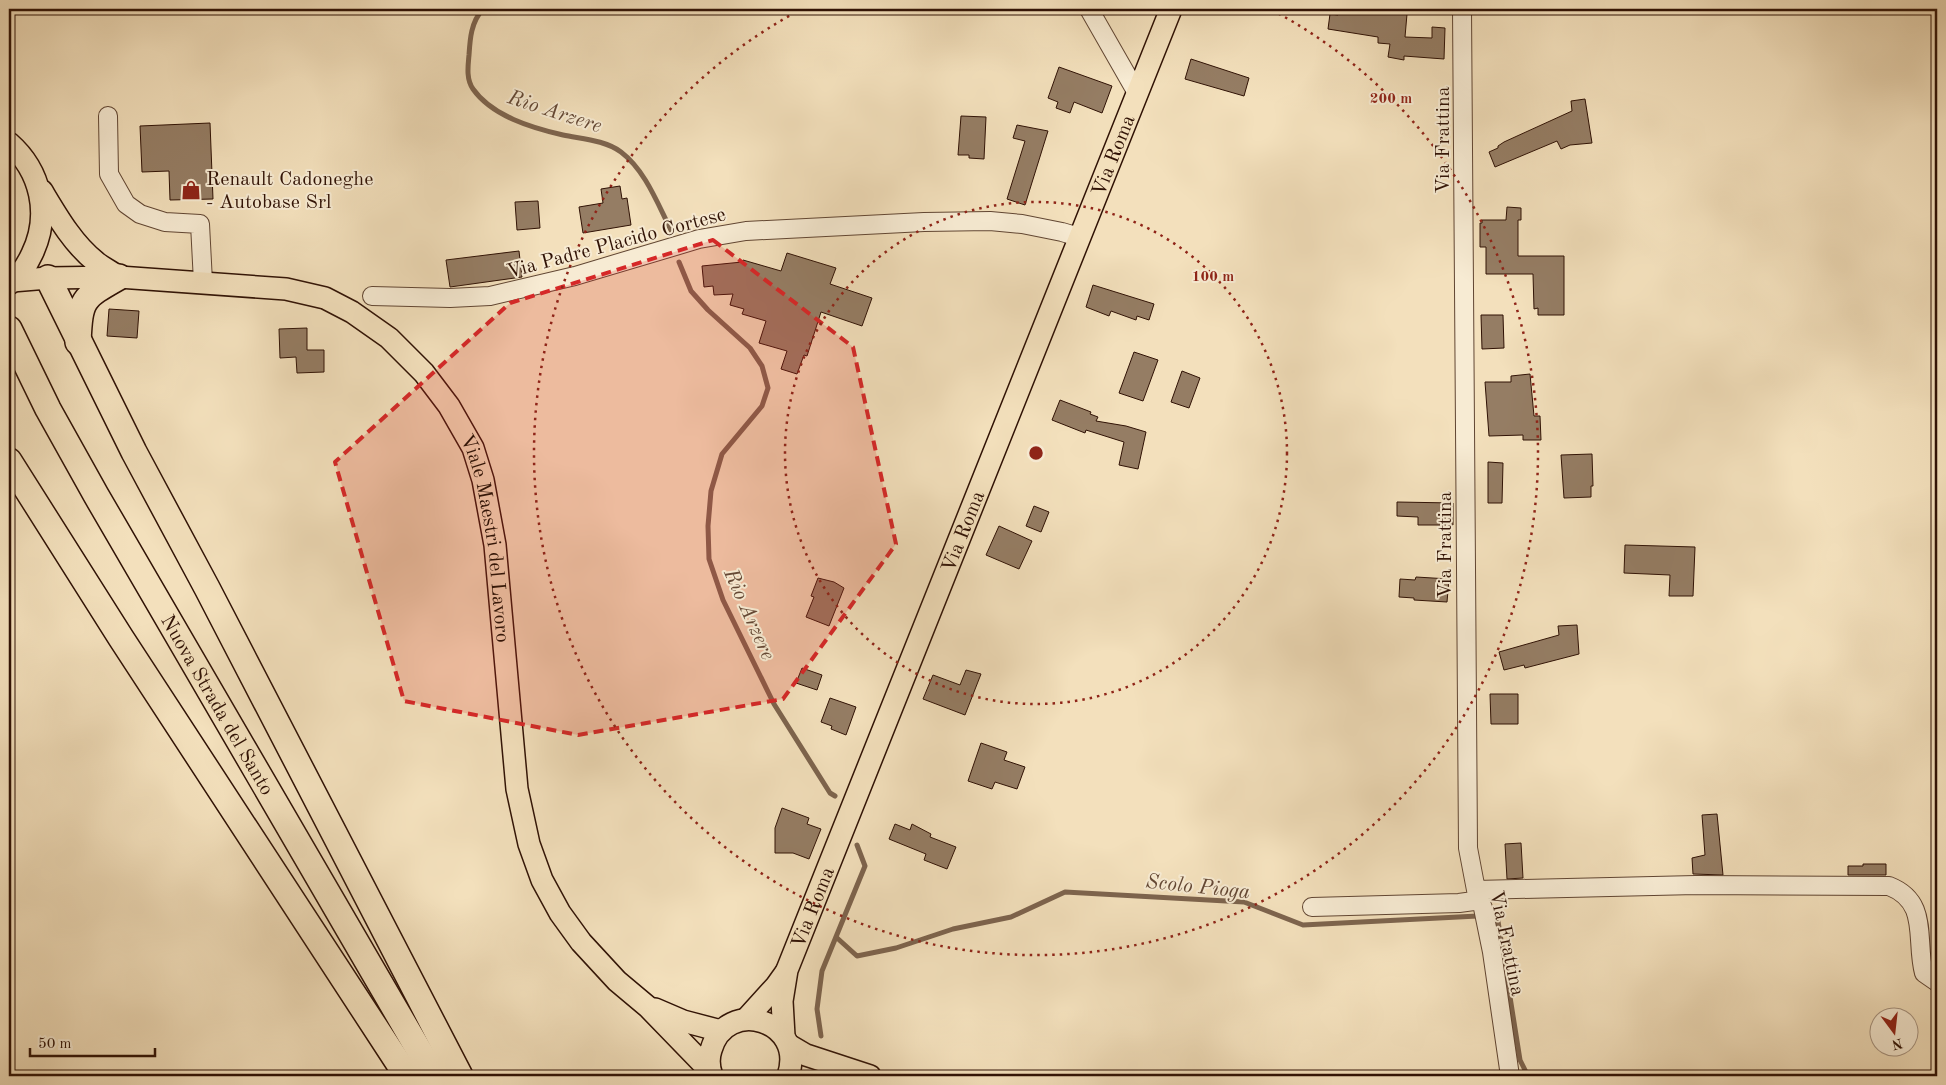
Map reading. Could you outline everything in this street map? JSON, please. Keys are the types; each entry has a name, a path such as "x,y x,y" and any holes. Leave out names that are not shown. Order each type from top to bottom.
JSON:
{"highway":[{"path":"78,342 80,313 85,300 97,290 119,277"},
{"path":"48,278 134,452 207,588 460,1076"},
{"name":"Nuova Strada del Santo","path":"9,328 48,409 96,495 434,1076"},
{"path":"9,461 121,638 407,1076"}],"main road":[{"name":"Via Roma","path":"788,1076 792,1060 787,1041 782,1001 787,970 1171,9"},
{"path":"9,143 22,156 58,218 82,248 96,262 119,277"},
{"path":"11,282 28,264 38,242 42,224 42,204 38,184"},
{"path":"38,242 48,278"},
{"name":"Viale Maestri del Lavoro","path":"11,282 48,278 119,277 286,289 325,298 352,312 389,338 424,373 449,406 473,448 491,515 517,789 529,844 542,880 560,913 575,935 617,981 648,1007 711,1074"},
{"name":"Via Roma","path":"746,1019 776,986 787,970"},
{"name":"Viale Maestri del Lavoro","path":"648,1007 683,1021 721,1030"},
{"path":"711,1074 709,1057 713,1043 721,1030 737,1021 746,1019 761,1020 774,1026 787,1041 806,1055 870,1076"}],"street":[{"name":"Via Roma","path":"1089,9 1137,93"},
{"name":"Via Frattina","path":"1462,9 1468,848 1492,952 1510,1076"},
{"path":"108,116 109,174 126,204 140,214 164,222 200,224 203,282"},
{"name":"Via Padre Placido Cortese","path":"372,296 450,298 490,296 575,276 699,239 746,231 924,222 990,221 1022,224 1079,237"},
{"path":"1312,908 1459,902 1481,905 1696,885 1889,886 1900,891 1914,907 1919,922 1921,960 1924,973 1937,982"}],"highlighted area":[{"path":"713,240 853,347 896,544 783,699 578,735 404,701 335,462 510,303"}],"building":[{"path":"1339,9 1407,14 1405,37 1432,38 1432,27 1445,28 1444,59 1404,56 1404,60 1388,57 1390,44 1378,43 1378,37 1328,29 1330,14 1338,15"},
{"path":"1191,59 1249,78 1244,96 1185,79"},
{"path":"1059,67 1112,86 1102,113 1074,102 1070,113 1056,108 1058,102 1048,98"},
{"path":"1585,99 1592,143 1570,145 1561,149 1557,141 1495,167 1489,152 1498,148 1504,142 1572,111 1571,101"},
{"path":"961,116 986,117 984,159 969,158 969,155 958,155"},
{"path":"210,123 213,199 170,200 169,171 142,172 140,126"},
{"path":"1017,125 1048,131 1025,205 1007,199 1025,141 1013,138"},
{"path":"620,186 622,199 627,198 631,225 583,233 579,207 603,203 601,189"},
{"path":"538,201 540,228 517,230 515,202"},
{"path":"1507,207 1521,208 1521,220 1518,220 1518,256 1564,256 1564,315 1538,315 1538,308 1534,309 1533,274 1486,274 1486,247 1480,247 1480,223 1482,223 1482,220 1506,220"},
{"path":"519,251 522,277 450,287 446,260"},
{"path":"787,253 836,268 830,284 872,298 862,326 821,312 807,356 804,355 797,374 781,369 787,351 759,343 766,321 742,314 744,309 730,305 733,294 714,295 713,286 704,287 702,266 742,262 743,260 781,271"},
{"path":"1093,285 1154,304 1149,320 1137,316 1136,320 1111,311 1109,316 1086,307"},
{"path":"109,309 139,311 137,338 107,336"},
{"path":"1481,315 1503,315 1504,348 1482,349"},
{"path":"307,328 307,350 324,350 324,372 297,373 296,357 280,358 279,329"},
{"path":"1134,352 1158,360 1143,401 1119,393"},
{"path":"1182,371 1200,378 1189,408 1171,402"},
{"path":"1530,374 1534,416 1540,416 1541,440 1523,440 1523,435 1489,436 1485,382 1511,382 1511,376"},
{"path":"1060,400 1091,412 1090,414 1098,417 1096,421 1126,426 1146,432 1138,469 1119,465 1124,442 1086,430 1085,433 1052,420"},
{"path":"1592,454 1593,486 1591,486 1591,497 1564,498 1561,455"},
{"path":"1488,462 1503,463 1502,503 1488,503"},
{"path":"1397,502 1453,503 1453,525 1418,525 1418,517 1397,516"},
{"path":"1034,506 1049,512 1041,532 1026,526"},
{"path":"999,526 1032,541 1019,569 986,555"},
{"path":"1625,545 1695,547 1693,596 1669,596 1670,575 1624,573"},
{"path":"1416,577 1449,579 1447,602 1399,597 1400,579 1415,580"},
{"path":"818,578 834,582 844,588 829,626 806,617 814,597 811,596"},
{"path":"1577,625 1579,654 1525,668 1524,665 1504,670 1499,652 1559,635 1558,626"},
{"path":"802,668 822,675 817,690 796,683"},
{"path":"966,670 981,674 965,715 923,699 933,675 960,685"},
{"path":"1490,694 1518,694 1518,724 1491,724"},
{"path":"830,698 856,707 846,735 831,729 832,726 821,722"},
{"path":"981,743 1007,752 1004,760 1025,767 1017,789 995,782 992,789 968,781"},
{"path":"782,808 809,818 807,824 821,829 809,859 793,853 775,853 775,828"},
{"path":"1717,814 1723,875 1693,874 1692,858 1705,855 1702,815"},
{"path":"895,824 910,830 912,824 931,834 930,837 956,847 947,869 924,860 926,854 889,839"},
{"path":"1521,843 1523,878 1507,879 1505,844"},
{"path":"1863,864 1886,864 1886,875 1848,875 1848,866 1863,866"}],"waterway":[{"name":"Rio Arzere","path":"483,9 476,19 470,43 468,72 469,81 473,89 491,107 514,120 551,132 601,142 621,152 638,169 672,232"},
{"name":"Rio Arzere","path":"679,262 691,291 708,310 750,348 762,366 768,388 762,406 722,454 711,491 708,526 709,559 723,600 774,704 830,793 835,796"},
{"name":"Scolo Pioga","path":"821,1036 817,1009 822,971 865,866 857,845"},
{"name":"Scolo Pioga","path":"836,937 857,956 896,948 953,929 1011,917 1065,892 1244,902 1303,925 1497,915 1520,1060 1528,1076"}],"place":[{"name":"Renault Cadoneghe - Autobase Srl","path":"191,190"}]}
